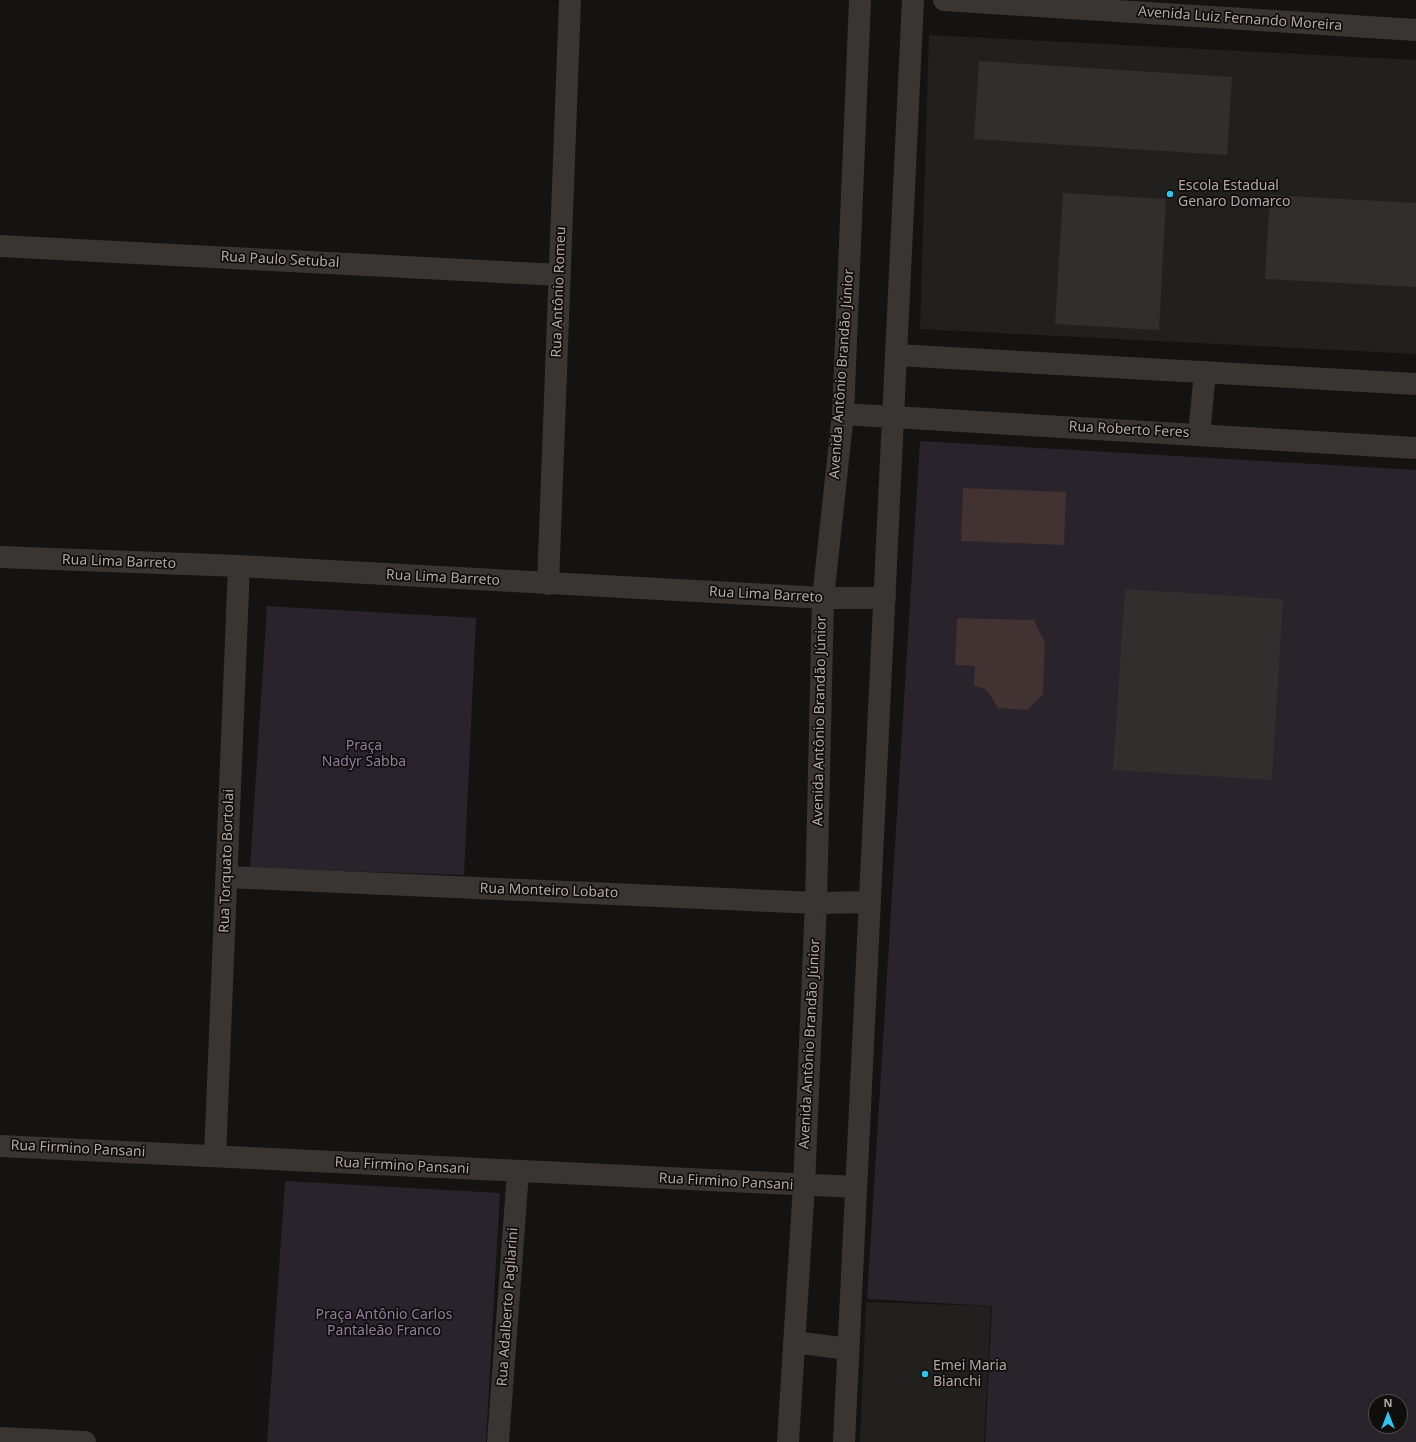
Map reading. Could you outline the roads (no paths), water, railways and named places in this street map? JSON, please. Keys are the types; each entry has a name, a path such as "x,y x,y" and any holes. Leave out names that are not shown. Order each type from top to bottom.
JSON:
{"street":[{"name":"Rua Antônio Romeu","path":"548,584 570,0"},
{"name":"Avenida Antônio Brandão Júnior","path":"788,1442 804,1185 816,903 823,598 843,414 860,0"},
{"path":"844,1442 886,598 893,416 913,0"},
{"name":"Avenida Luiz Fernando Moreira","path":"944,0 1416,30"},
{"name":"Rua Paulo Setubal","path":"0,246 560,275"},
{"path":"896,355 1416,384"},
{"path":"1199,435 1205,372"},
{"name":"Rua Roberto Feres","path":"843,414 1416,448"},
{"name":"Rua Lima Barreto","path":"0,557 239,566 823,598 886,598"},
{"name":"Rua Torquato Bortolai","path":"215,1156 239,566"},
{"name":"Rua Monteiro Lobato","path":"227,877 816,903 870,902"},
{"name":"Rua Firmino Pansani","path":"0,1146 856,1187"},
{"name":"Rua Adalberto Pagliarini","path":"498,1442 518,1172"},
{"path":"794,1342 848,1349"},
{"path":"0,1438 85,1442"}],"place":[{"name":"Escola Estadual Genaro Domarco","path":"1170,194"},
{"name":"Emei Maria Bianchi","path":"925,1374"}],"park label":[{"name":"Praça Nadyr Sabba","path":"364,754"},
{"name":"Praça Antônio Carlos Pantaleão Franco","path":"384,1324"}]}
